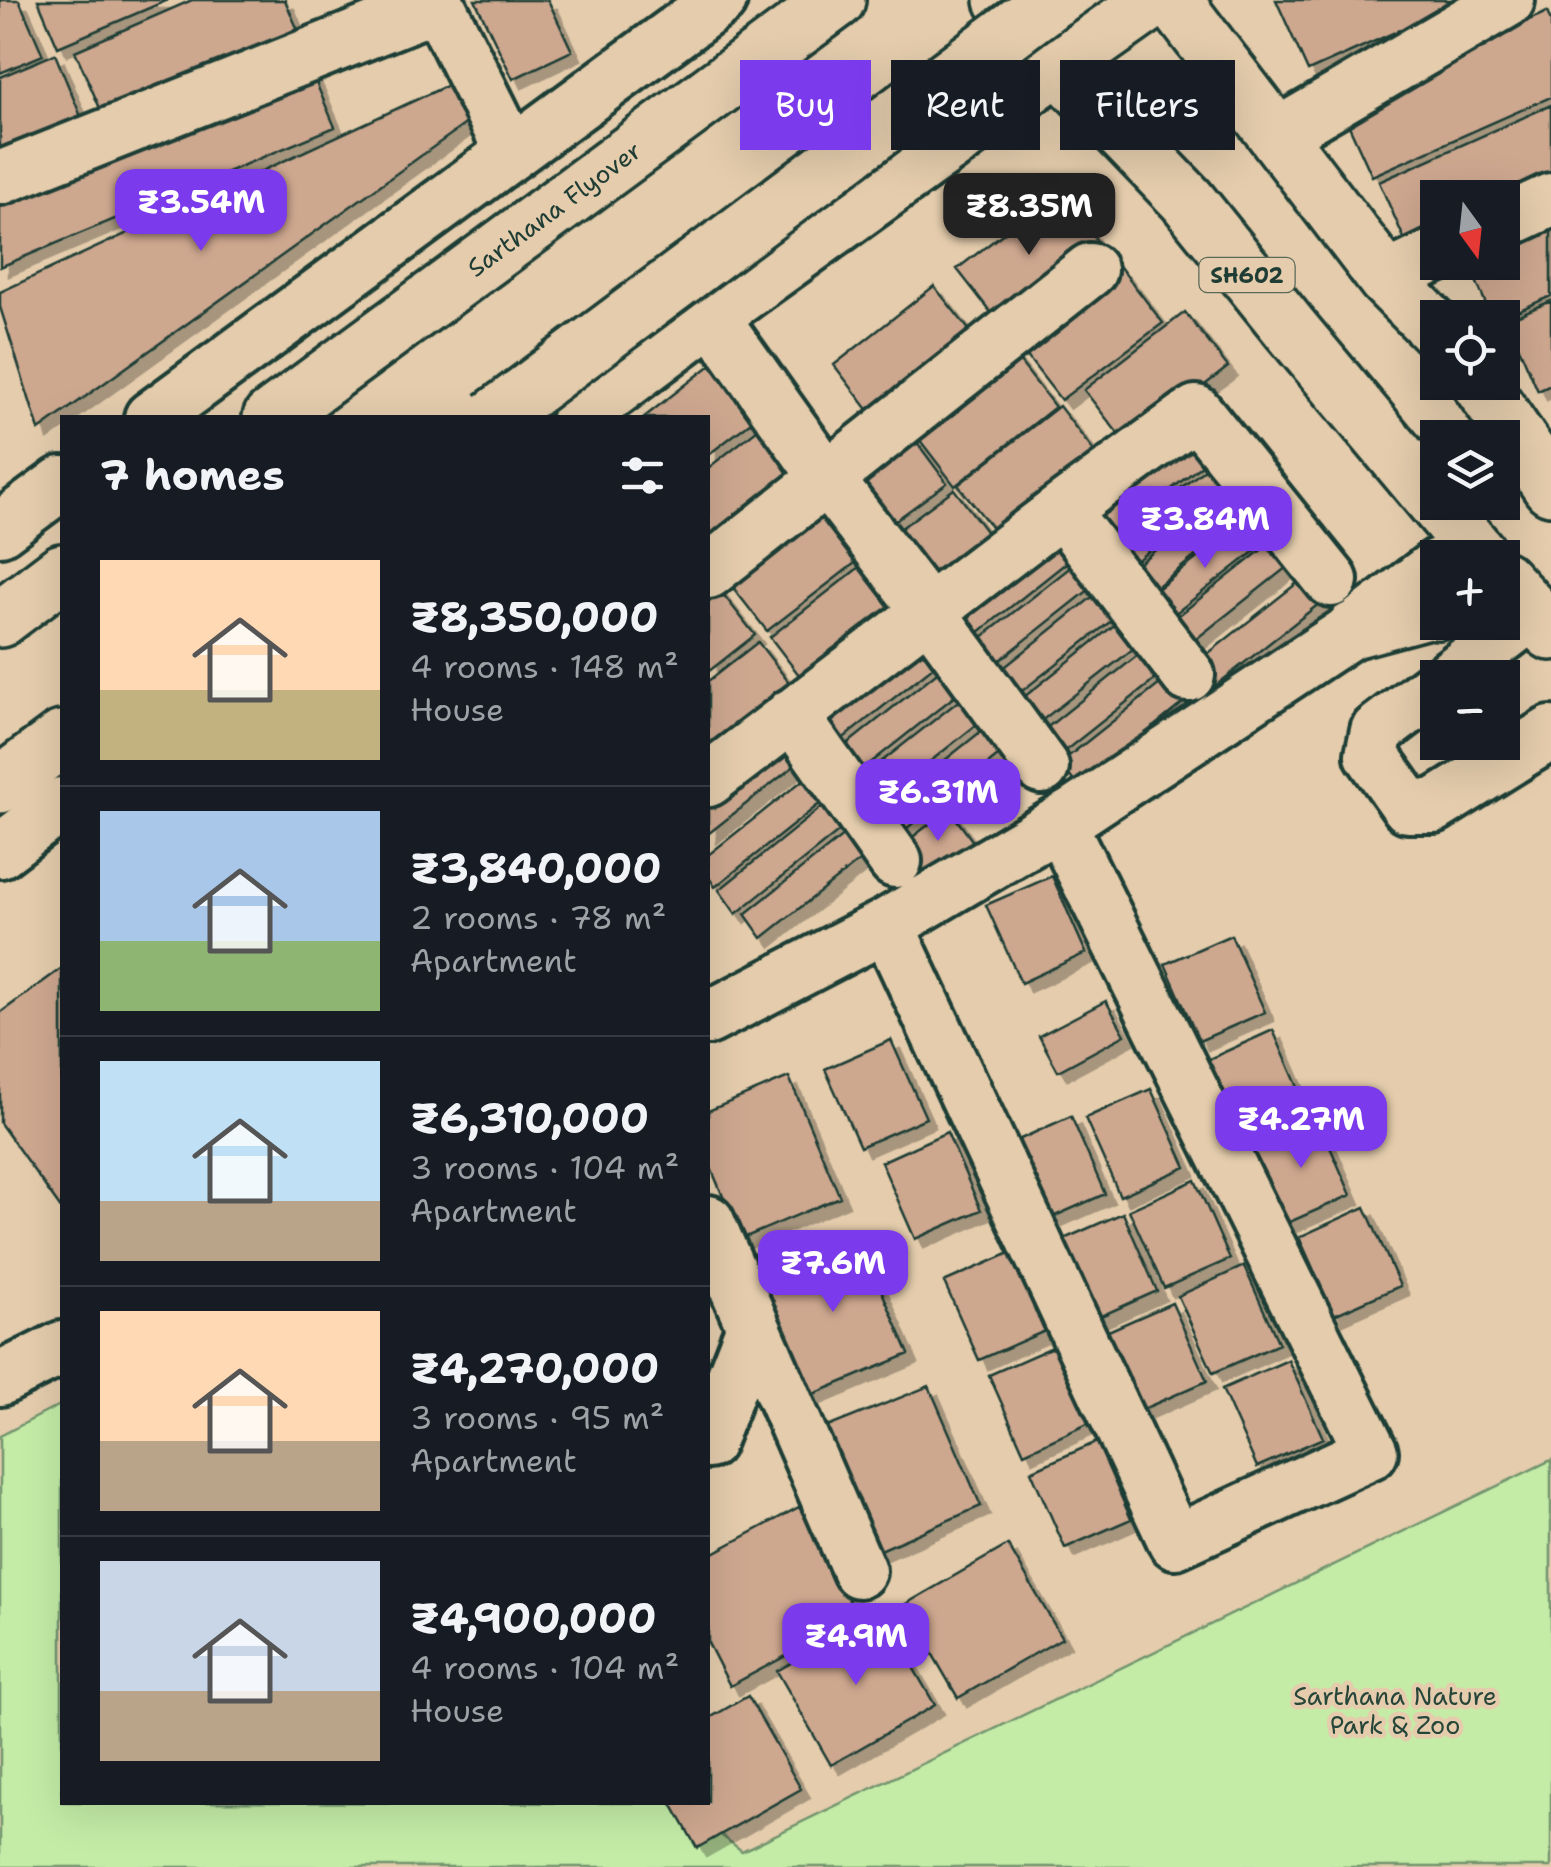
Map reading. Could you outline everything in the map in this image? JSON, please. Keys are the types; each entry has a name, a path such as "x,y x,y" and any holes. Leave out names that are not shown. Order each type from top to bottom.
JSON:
{"main road":[{"name":"Sarthana Flyover","path":"275,415 837,0"},
{"name":"SH602","path":"1003,0 1059,68 1187,200 1457,540"},
{"path":"497,415 1052,0"},
{"path":"1059,68 1154,0"},
{"path":"1173,0 1386,279 1420,313"},
{"path":"1491,400 1551,486"},
{"path":"0,619 60,574"},
{"path":"1353,630 1420,612"},
{"path":"0,785 60,740"}],"street":[{"path":"155,415 720,0"},
{"path":"1277,135 1508,0"},
{"path":"0,178 437,2 512,153"},
{"path":"582,415 1059,68"},
{"path":"1520,215 1551,200"},
{"path":"1386,279 1420,263"},
{"path":"710,570 1090,270"},
{"path":"712,317 1042,767"},
{"path":"710,778 1196,412 1330,580"},
{"path":"0,529 60,484"},
{"path":"1062,510 1188,675"},
{"path":"710,1017 887,925 1060,824 1353,630 1420,611"},
{"path":"1420,699 1377,732 1372,755 1408,806 1434,806 1508,760"},
{"path":"792,714 894,861"},
{"path":"1520,752 1551,733"},
{"path":"0,851 60,806"},
{"path":"887,925 1175,1542 1372,1452 1060,824"},
{"path":"710,1227 859,1570"},
{"path":"710,1437 752,1329"},
{"path":"0,1379 60,1349"}],"green space":[{"name":"Sarthana Nature Park & Zoo","path":"60,1405 60,1805 682,1805 742,1851 1551,1460 1551,1867 0,1867 0,1436"}],"building":[{"path":"0,0 19,0 43,55 0,73"},
{"path":"38,0 168,0 58,47"},
{"path":"192,0 285,0 300,35 106,122 75,51"},
{"path":"475,0 548,0 572,51 513,79"},
{"path":"1276,0 1467,0 1308,71"},
{"path":"1547,12 1551,22 1551,97 1372,176 1339,104"},
{"path":"55,54 85,126 0,162 0,77"},
{"path":"308,64 335,127 0,267 0,193"},
{"path":"459,80 478,115 39,430 0,307 0,292"},
{"path":"1551,105 1551,191 1520,195 1520,180 1420,180 1420,250 1411,254 1379,182"},
{"path":"1058,191 1101,246 1000,324 957,269"},
{"path":"1551,212 1551,296 1520,310 1520,300 1484,300 1476,280 1520,280 1520,225"},
{"path":"1120,267 1163,323 1061,400 1019,346"},
{"path":"934,286 978,341 876,420 834,365"},
{"path":"1551,301 1551,385 1538,391 1520,350 1520,314"},
{"path":"1185,312 1228,367 1127,445 1084,390"},
{"path":"1013,353 1055,407 955,486 912,430"},
{"path":"721,357 764,412 710,453 710,415 647,415"},
{"path":"1059,406 1102,462 1001,539 958,485"},
{"path":"767,422 810,477 710,552 710,466"},
{"path":"1193,434 1212,457 1101,545 1084,521"},
{"path":"912,436 947,483 877,534 842,488"},
{"path":"1214,462 1232,485 1121,573 1104,548"},
{"path":"954,489 989,535 920,587 885,540"},
{"path":"1232,489 1251,512 1140,600 1123,576"},
{"path":"825,498 868,553 767,631 724,576"},
{"path":"1251,516 1270,539 1158,627 1141,602"},
{"path":"1057,532 1076,555 964,644 947,620"},
{"path":"1274,540 1292,563 1181,651 1164,627"},
{"path":"871,558 913,613 812,692 770,637"},
{"path":"1077,562 1095,585 984,673 967,649"},
{"path":"1301,580 1320,603 1209,691 1191,667"},
{"path":"710,582 755,635 710,670"},
{"path":"1101,590 1120,614 1008,702 991,678"},
{"path":"1118,622 1138,645 1026,733 1009,709"},
{"path":"924,636 943,659 831,748 814,723"},
{"path":"758,642 801,698 710,767 710,679"},
{"path":"1143,651 1162,674 1051,762 1034,738"},
{"path":"946,665 965,688 853,777 836,753"},
{"path":"1170,676 1188,699 1078,787 1060,763"},
{"path":"966,695 985,718 874,806 857,781"},
{"path":"984,729 1003,752 892,840 875,816"},
{"path":"779,740 798,763 710,832 710,795"},
{"path":"808,776 827,798 715,887 710,879 710,853"},
{"path":"828,802 847,825 736,914 719,890"},
{"path":"949,809 974,843 926,879 901,846"},
{"path":"854,827 873,850 762,938 745,914"},
{"path":"1052,876 1086,953 1021,983 986,905"},
{"path":"1231,935 1265,1012 1199,1041 1165,964"},
{"path":"60,969 60,1207 0,1123 0,1013"},
{"path":"1106,1001 1125,1035 1058,1071 1039,1036"},
{"path":"1273,1030 1307,1108 1241,1137 1207,1060"},
{"path":"891,1040 926,1118 860,1147 825,1069"},
{"path":"789,1077 840,1197 741,1239 710,1166 710,1110"},
{"path":"1151,1089 1186,1167 1120,1196 1085,1118"},
{"path":"1071,1116 1105,1194 1039,1223 1005,1146"},
{"path":"1317,1117 1351,1195 1285,1224 1251,1147"},
{"path":"947,1132 981,1210 915,1239 881,1162"},
{"path":"1195,1180 1230,1259 1164,1288 1129,1210"},
{"path":"1365,1207 1400,1286 1334,1315 1299,1237"},
{"path":"1123,1213 1157,1291 1092,1320 1057,1242"},
{"path":"857,1234 909,1354 809,1396 758,1276"},
{"path":"1010,1253 1045,1331 979,1360 944,1282"},
{"path":"1244,1266 1279,1344 1213,1373 1178,1296"},
{"path":"1172,1303 1207,1381 1141,1410 1106,1332"},
{"path":"1055,1346 1090,1423 1024,1453 989,1375"},
{"path":"1288,1360 1323,1438 1257,1467 1222,1389"},
{"path":"929,1386 981,1506 876,1552 820,1430"},
{"path":"1097,1442 1131,1519 1065,1548 1031,1471"},
{"path":"799,1507 858,1617 730,1686 710,1647 710,1555"},
{"path":"1008,1545 1062,1638 958,1698 904,1605"},
{"path":"881,1612 935,1705 831,1765 777,1671"},
{"path":"748,1696 801,1789 697,1848 673,1805 710,1805 710,1718"}]}
